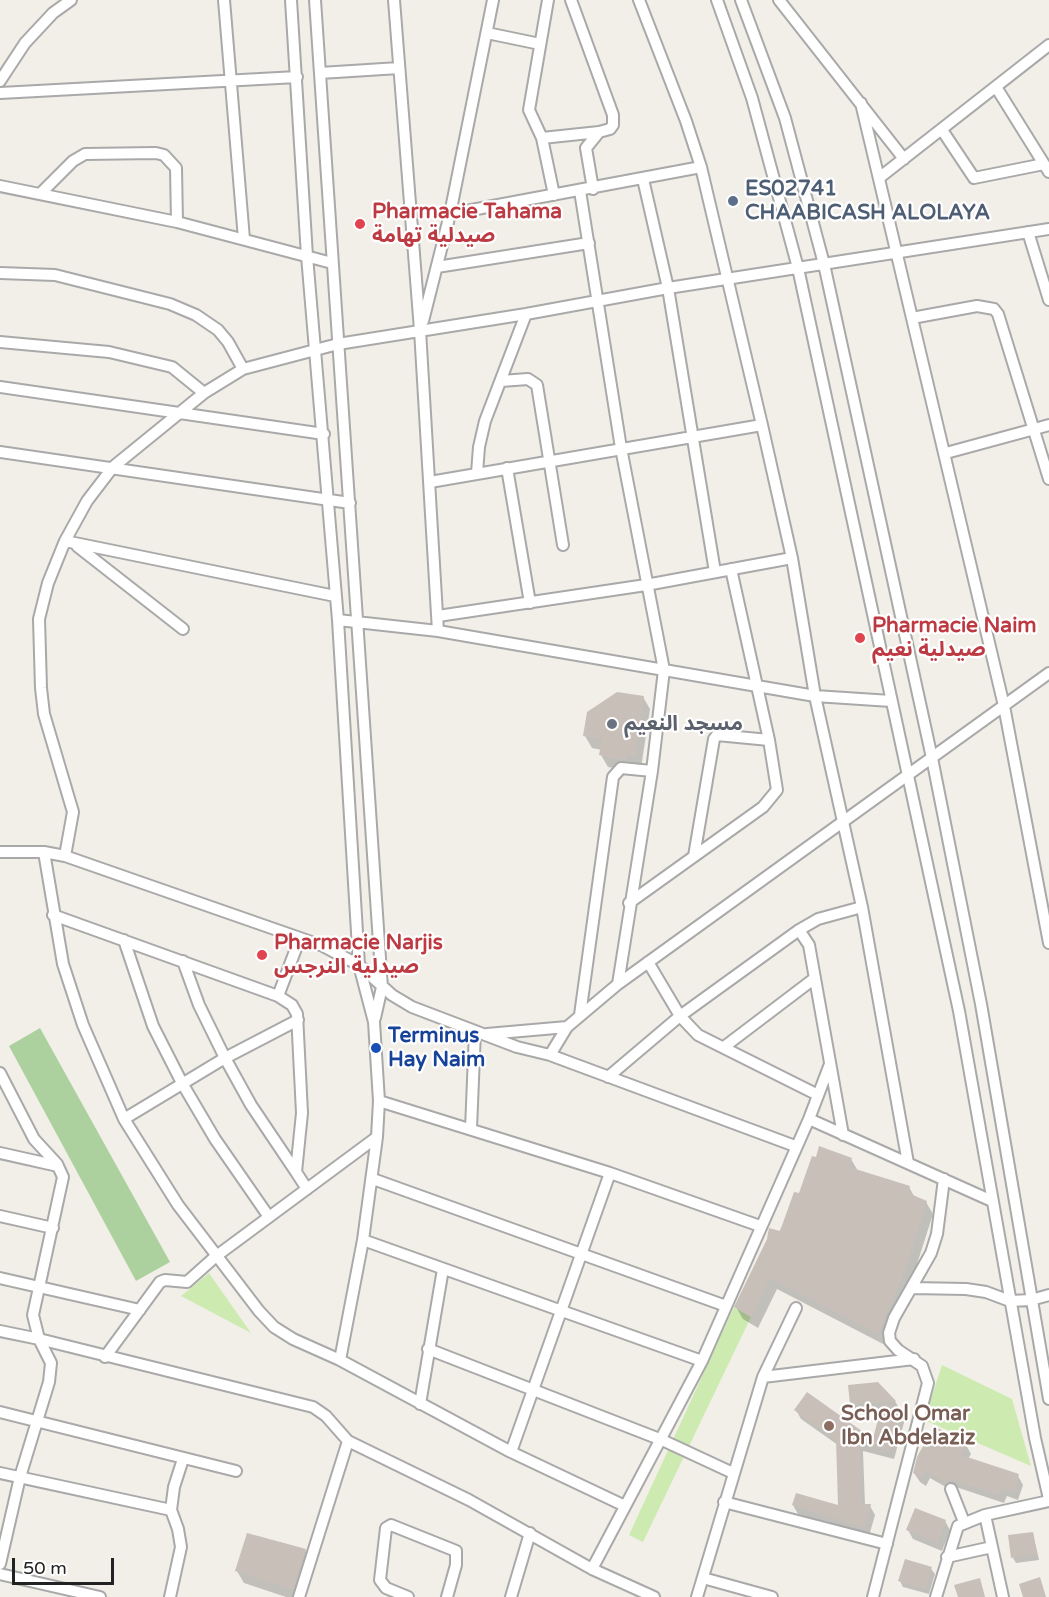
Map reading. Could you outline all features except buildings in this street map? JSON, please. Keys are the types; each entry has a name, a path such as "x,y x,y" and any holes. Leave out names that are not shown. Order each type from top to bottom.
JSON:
{"street":[{"path":"0,81 25,43 53,13 71,0"},
{"path":"224,0 244,239"},
{"path":"291,0 307,256 324,434 338,620 359,965 374,1022 379,1101 373,1179 340,1360"},
{"path":"315,0 382,987 374,1022"},
{"path":"394,0 420,330 438,632"},
{"path":"420,330 450,214 493,0"},
{"path":"548,0 529,110 542,138 555,195"},
{"path":"542,138 599,132 610,129 614,119 571,0"},
{"path":"639,0 686,121 701,167 762,425 792,558 815,696 862,907 908,1163"},
{"path":"717,0 752,98 798,268 891,701 910,774 959,1011 1010,1301 1049,1500 964,1522 954,1533 936,1597"},
{"path":"741,0 785,118 824,264 932,758 981,1004 1049,1399"},
{"path":"779,0 904,159"},
{"path":"487,33 540,44"},
{"path":"879,178 1049,45"},
{"path":"320,73 399,68"},
{"path":"0,93 297,77"},
{"path":"942,130 974,178 1046,168 996,87"},
{"path":"861,104 946,453 1004,706 1049,940"},
{"path":"593,189 586,148 599,132"},
{"path":"40,193 73,161 85,154 156,153 171,160 176,168 177,222"},
{"path":"450,214 701,167"},
{"path":"643,179 668,288 715,572"},
{"path":"0,186 177,222 332,263"},
{"path":"580,191 621,448 664,670 652,771 629,903 618,984"},
{"path":"65,856 73,812 44,714 39,620 48,583 70,542 87,501 113,467 204,393 243,369 338,344 526,314 668,288 1049,229"},
{"path":"1028,232 1049,300"},
{"path":"437,267 590,243"},
{"path":"0,273 55,275 170,304 196,315 218,330 228,342 243,369"},
{"path":"912,318 977,306 994,309 1002,320 1049,479"},
{"path":"477,473 478,447 484,421 526,314"},
{"path":"0,342 108,352 172,367 204,393"},
{"path":"501,381 528,379 537,386 563,545"},
{"path":"0,387 324,434"},
{"path":"430,482 762,425"},
{"path":"946,453 1049,425"},
{"path":"0,452 350,503"},
{"path":"507,468 530,603"},
{"path":"70,542 335,596"},
{"path":"70,542 183,629"},
{"path":"438,616 646,585 792,558"},
{"path":"629,903 774,796 776,781 769,740 731,569"},
{"path":"338,620 438,632 815,696 891,701"},
{"path":"550,1055 567,1027 618,984 1049,673"},
{"path":"694,856 714,739 717,735 769,740"},
{"path":"580,1015 613,777 621,768 652,771"},
{"path":"0,852 44,852 65,856 300,938 343,955 359,965 382,987 412,1007 517,1047 550,1055 795,1146"},
{"path":"44,852 63,964 83,1025 124,1119 153,1169 215,1257 274,1327 511,1452 625,1506"},
{"path":"1036,874 1049,871"},
{"path":"608,1077 680,1016 799,930 818,919 862,907"},
{"path":"53,915 278,996 292,1005 298,1020 302,1113 297,1172"},
{"path":"799,930 809,945 843,1135"},
{"path":"278,996 300,938"},
{"path":"124,940 153,1026 182,1083 215,1139 269,1217"},
{"path":"183,961 199,1005 225,1058 251,1105 307,1189"},
{"path":"648,962 680,1016 698,1035 818,1095"},
{"path":"724,1047 815,978"},
{"path":"124,1119 225,1058 298,1020"},
{"path":"481,1032 567,1027"},
{"path":"471,1129 481,1032"},
{"path":"592,1569 702,1361 795,1146 809,1119 830,1064"},
{"path":"0,1073 5,1091 34,1139 58,1166 63,1184 33,1315 39,1339 51,1363 49,1382 20,1477 0,1564"},
{"path":"379,1101 610,1173 760,1226"},
{"path":"809,1119 992,1201"},
{"path":"105,1357 160,1282 165,1280 187,1282 215,1257 377,1137"},
{"path":"0,1153 58,1166"},
{"path":"511,1452 610,1173"},
{"path":"373,1179 726,1306"},
{"path":"873,1597 928,1383 927,1374 914,1359 898,1350 890,1341 889,1333 894,1318 931,1253 937,1234 944,1179"},
{"path":"0,1216 53,1228"},
{"path":"363,1240 702,1361"},
{"path":"420,1404 443,1269"},
{"path":"0,1278 140,1310"},
{"path":"912,1288 966,1289 986,1292 1010,1301 1031,1300 1049,1295"},
{"path":"697,1597 763,1377 796,1308"},
{"path":"0,1331 300,1402 326,1416 348,1441 469,1500 592,1569 654,1597"},
{"path":"428,1349 662,1440 733,1473"},
{"path":"763,1377 914,1359"},
{"path":"0,1412 236,1471"},
{"path":"299,1597 348,1441"},
{"path":"170,1597 181,1547 171,1510 174,1487 183,1459"},
{"path":"0,1473 171,1510"},
{"path":"951,1489 964,1522"},
{"path":"724,1502 887,1544"},
{"path":"985,1515 1003,1597"},
{"path":"408,1597 391,1591 380,1580 386,1528 391,1525 456,1551 456,1565 447,1597"},
{"path":"511,1597 531,1533"},
{"path":"947,1557 992,1547"},
{"path":"0,1574 100,1597"},
{"path":"703,1578 772,1597"}],"green space":[{"path":"40,1028 170,1262 136,1281 9,1046"},
{"path":"209,1273 251,1333 181,1296"},
{"path":"734,1307 751,1317 643,1542 629,1535"},
{"path":"942,1365 1012,1399 1031,1466 924,1420"}],"place":[{"name":"ES02741 CHAABICASH ALOLAYA","path":"733,201"},
{"name":"Pharmacie Tahama صيدلية تهامة","path":"360,224"},
{"name":"Pharmacie Naim صيدلية نعيم","path":"860,638"},
{"name":"مسجد النعيم","path":"612,724"},
{"name":"Pharmacie Narjis صيدلية النرجس","path":"262,955"},
{"name":"Terminus Hay Naim","path":"376,1048"},
{"name":"School Omar Ibn Abdelaziz","path":"829,1426"}]}
